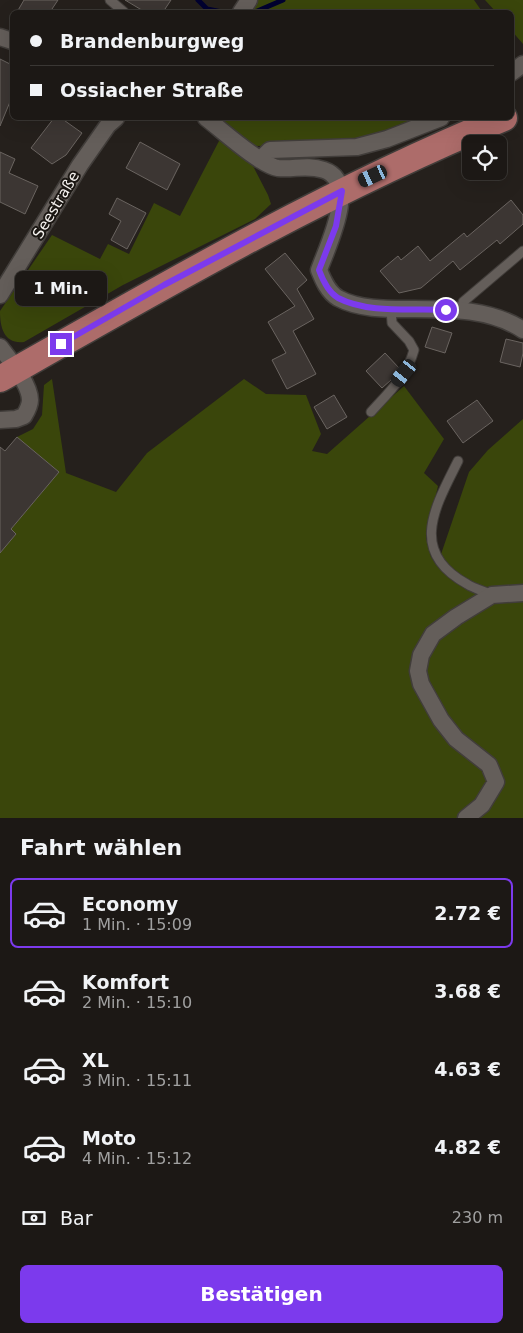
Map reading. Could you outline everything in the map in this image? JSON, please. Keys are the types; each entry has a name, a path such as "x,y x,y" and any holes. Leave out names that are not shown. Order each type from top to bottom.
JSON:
{"main road":[{"path":"8,374 164,285 342,191 452,139 499,120"}],"street":[{"name":"Seestraße","path":"0,295 80,165 108,125 114,120"},
{"path":"209,120 260,160 278,168 304,166 326,170 336,180 342,191 336,226 319,270 326,286 338,298 366,307 391,310 480,312 523,330"},
{"path":"260,160 270,150 357,147 386,139 436,120"},
{"path":"0,347 8,374 28,389 30,400 24,416 16,419 0,420"},
{"path":"466,818 482,805 496,782 489,765 456,739 440,720 421,684 418,671 421,655 433,634 492,595 523,593"}],"lane":[{"path":"110,0 122,10"},
{"path":"463,311 463,302 523,251"},
{"path":"371,412 404,373 411,362 414,350 409,341 392,323 391,310"},
{"path":"458,461 442,492 433,519 430,538 436,556 446,570 467,584 492,595"}],"green space":[{"path":"257,0 474,0 481,10 251,10"},
{"path":"485,0 523,0 523,44 514,34 514,10 494,10"},
{"path":"223,120 423,120 368,140 328,144 257,146 248,143"},
{"path":"225,139 252,164 268,195 271,204 255,219 123,285 24,342 12,340 4,334 0,311 52,235 100,259 108,244 129,254 154,203 180,216 219,141"},
{"path":"52,379 66,473 116,492 147,453 244,379 266,394 306,395 321,434 312,451 327,454 404,386 444,439 424,473 438,486 426,538 431,557 437,566 469,472 488,450 523,419 523,818 0,818 0,553 16,534 11,529 59,472 17,437 33,429 42,415 44,385"}],"building":[{"path":"24,0 58,0 51,10 18,10"},
{"path":"125,0 171,0 164,10 142,10"},
{"path":"0,59 10,64 10,102 0,126"},
{"path":"52,120 64,120 82,133 66,155 52,164 31,148"},
{"path":"140,142 180,164 167,190 126,168"},
{"path":"0,152 15,159 9,173 38,186 25,214 0,202"},
{"path":"117,198 146,213 127,249 111,240 121,221 109,214"},
{"path":"511,200 523,215 523,224 500,244 497,240 460,270 453,261 421,288 399,293 380,271 398,256 401,260 418,246 430,261 464,233 467,237"},
{"path":"285,253 307,280 297,289 314,319 293,331 316,374 287,389 272,360 286,353 268,322 295,306 265,269"},
{"path":"432,327 452,333 445,353 425,347"},
{"path":"506,339 523,343 520,367 500,362"},
{"path":"385,353 399,368 391,380 382,388 366,371"},
{"path":"334,395 347,417 327,429 314,407"},
{"path":"477,400 493,421 463,443 447,421"},
{"path":"17,437 59,472 11,529 16,534 0,553 0,447 5,451"}],"waterway":[{"path":"198,0 207,9 212,10"},
{"path":"260,10 283,0"}],"route":[{"path":"61,344 164,285 342,191 336,226 319,270 326,286 338,298 366,307 391,310 446,310"}]}
